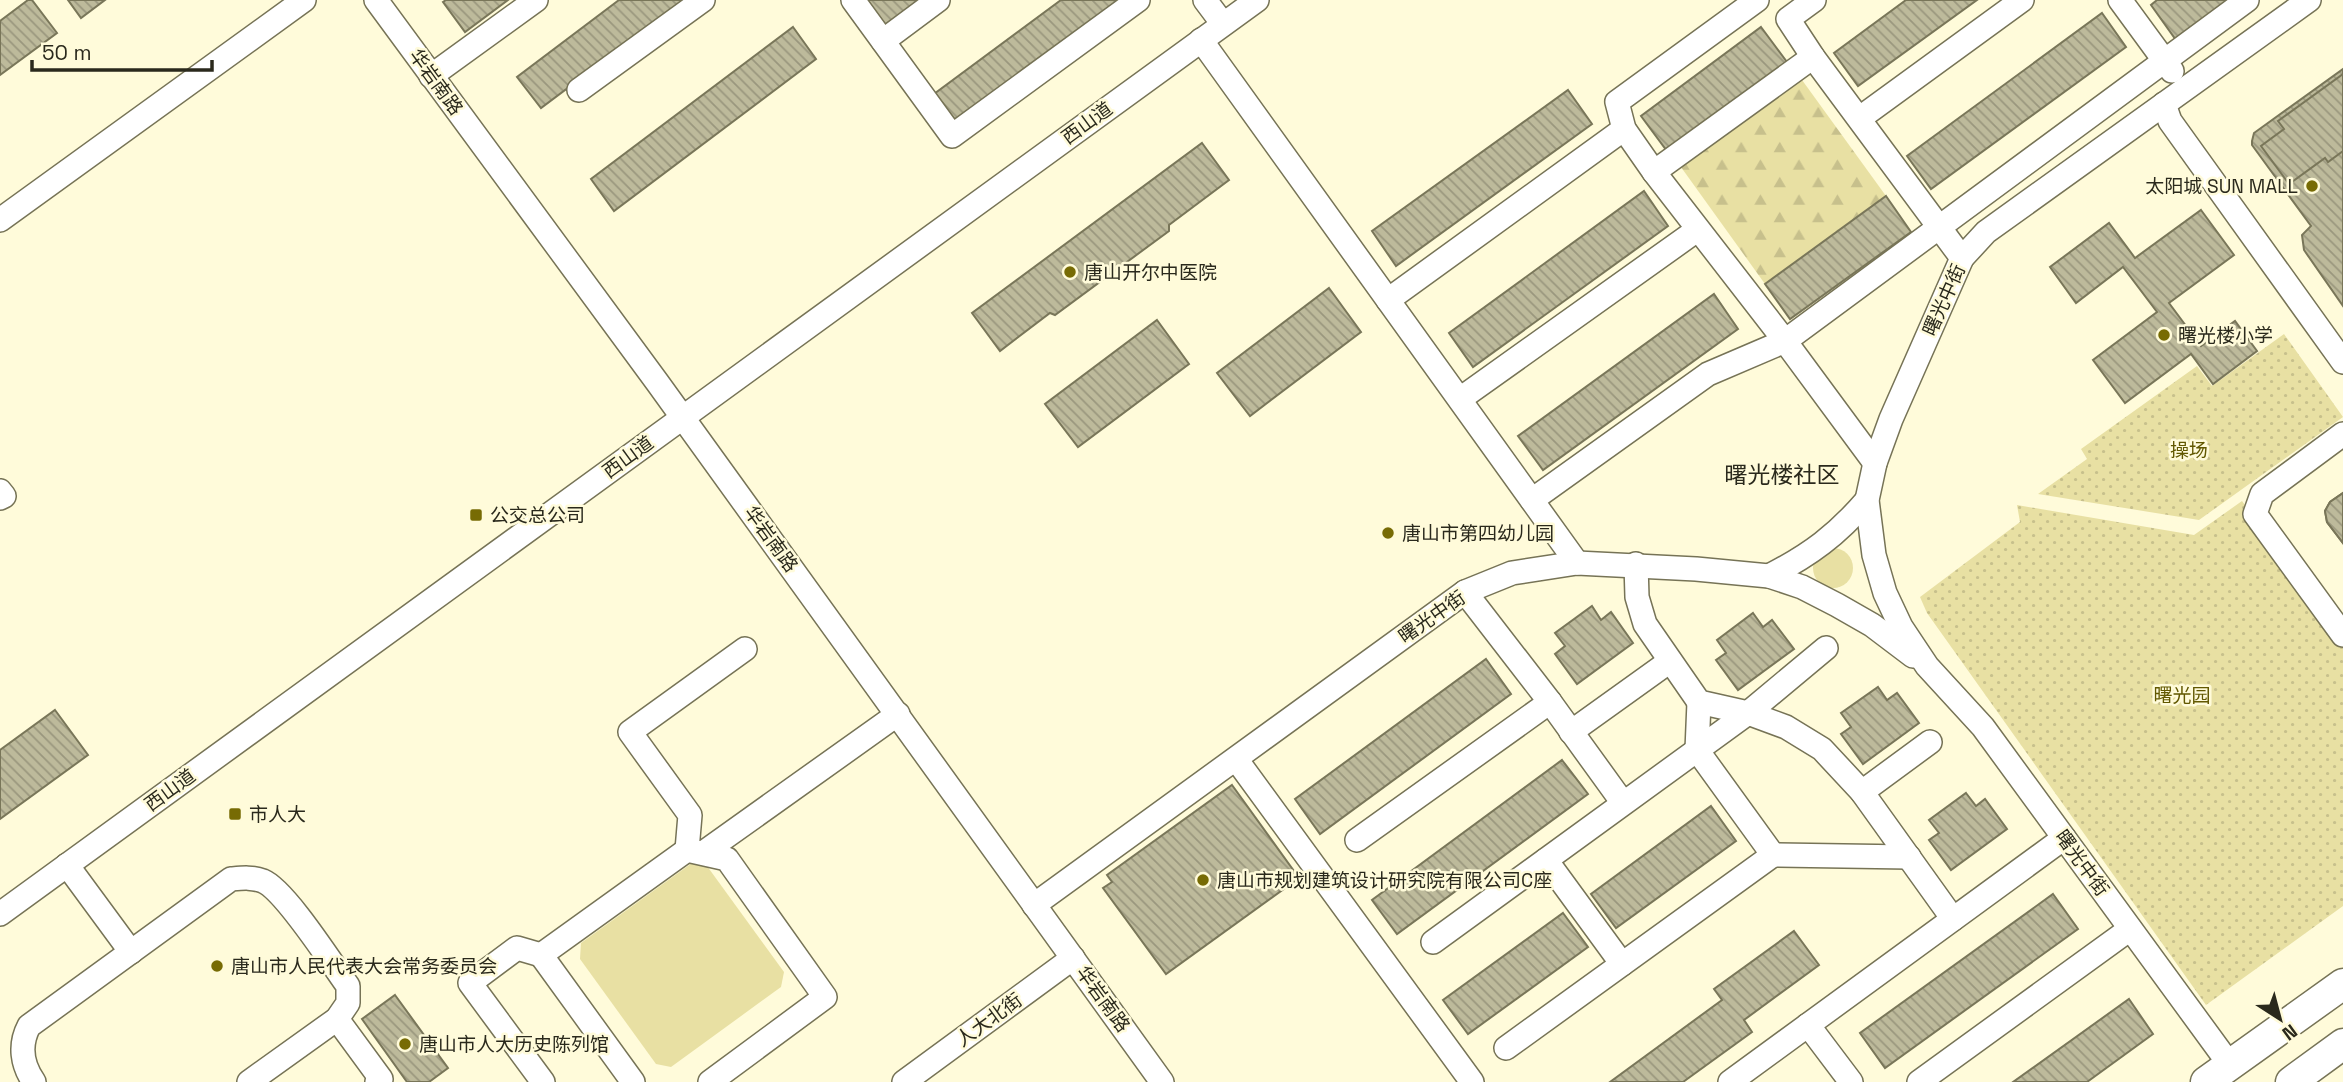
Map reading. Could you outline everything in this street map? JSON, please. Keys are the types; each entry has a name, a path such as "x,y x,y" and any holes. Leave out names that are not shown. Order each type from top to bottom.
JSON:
{"main road":[{"path":"2206,1082 2343,984"},
{"path":"2291,1082 2343,1044"}],"street":[{"path":"0,220 304,0"},
{"name":"华岩南路","path":"376,0 898,714 1162,1082"},
{"path":"431,76 536,0"},
{"path":"579,90 703,0"},
{"path":"853,0 952,136 1138,0"},
{"path":"883,41 938,0"},
{"path":"1205,0 1223,24"},
{"name":"西山道","path":"0,914 1257,0"},
{"path":"1757,0 1617,102 1624,129 1654,172 1785,341 1875,463"},
{"path":"1765,0 1788,19 1962,258"},
{"path":"1788,19 1814,0"},
{"path":"1860,118 2022,0"},
{"path":"2120,0 2186,89"},
{"path":"1532,500 1708,374 1785,341 2247,0"},
{"name":"曙光中街","path":"2230,1065 1983,727 1927,666 1901,627 1885,593 1874,555 1867,500 1875,463 1891,419 1962,258 1986,232 2309,0"},
{"path":"1201,40 1577,562"},
{"path":"1654,172 1814,57"},
{"path":"2164,104 2179,119 2343,349"},
{"path":"2164,104 2170,121 2343,362"},
{"path":"1388,300 1624,129"},
{"path":"1460,399 1697,230"},
{"path":"2343,434 2262,494 2255,514 2343,635"},
{"path":"2343,442 2268,498 2263,512 2343,622"},
{"path":"0,491 4,496 0,498"},
{"path":"1769,576 1804,558 1845,526 1867,500"},
{"name":"曙光中街","path":"1034,905 1465,592 1512,573 1577,562 1636,564 1769,576 1802,587 1860,618 1927,666"},
{"path":"1636,564 1637,597 1645,624 1699,702 1697,750 1773,855"},
{"path":"1465,592 1623,803"},
{"path":"1433,942 1748,713 1826,648"},
{"path":"695,852 690,814 630,732 746,649"},
{"path":"1571,732 1670,661"},
{"path":"1357,840 1549,702"},
{"path":"1699,702 1748,713 1786,727 1822,749 1862,792 1953,919"},
{"path":"541,956 898,714"},
{"path":"1862,792 1930,742"},
{"path":"1236,760 1472,1082"},
{"path":"1730,1082 2064,838"},
{"path":"695,852 727,859 825,997 710,1082"},
{"path":"1506,1048 1773,855 1909,857"},
{"path":"1546,860 1622,964"},
{"path":"67,865 131,952"},
{"path":"34,1082 23,1059 23,1038 29,1026 231,879 248,877 266,882 282,895 348,986 348,1003 337,1019 249,1082"},
{"path":"1919,1082 2130,929"},
{"path":"543,1082 470,983 517,948 541,956 633,1082"},
{"name":"人大北街","path":"904,1082 1073,958"},
{"path":"337,1019 381,1079 377,1082"},
{"path":"1808,1025 1851,1082"}],"green space":[{"path":"1789,62 1886,196 1765,284 1668,149"},
{"name":"操场","path":"2284,334 2343,417 2199,520 2038,494 2087,459 2081,449 2197,366 2212,386"},
{"name":"曙光园","path":"2242,501 2343,639 2343,906 2206,1005 1927,613 1920,597 2020,522 2017,505 2194,535"},
{"path":"1833,548 1841,549 1847,554 1852,560 1852,576 1847,582 1841,587 1833,588 1825,587 1819,582 1814,576 1813,568 1814,560 1819,554 1825,549"},
{"path":"692,863 707,866 784,972 781,987 671,1067 656,1064 580,959 581,943"}],"building":[{"path":"28,0 32,0 57,33 0,75 0,21"},
{"path":"68,0 105,0 81,18"},
{"path":"508,0 465,32 443,2"},
{"path":"619,0 685,0 541,108 517,77"},
{"path":"862,0 931,0 885,34"},
{"path":"1061,0 1131,0 959,128 934,94"},
{"path":"1906,0 1977,0 1858,86 1834,53"},
{"path":"2157,0 2232,0 2176,40 2151,5"},
{"path":"2102,13 2126,47 1931,189 1907,156"},
{"path":"793,27 816,59 614,211 591,179"},
{"path":"1761,27 1787,62 1667,151 1641,116"},
{"name":"太阳城 SUN MALL","path":"2343,69 2343,306 2304,250 2302,235 2311,226 2252,145 2252,141 2254,133"},
{"path":"2343,74 2343,151 2328,162 2325,158 2289,184 2261,146 2284,129 2278,121"},
{"path":"1568,90 1592,124 1396,266 1372,231"},
{"name":"唐山开尔中医院","path":"1202,143 1229,180 1169,225 1169,231 1055,315 1050,313 1000,351 972,313"},
{"path":"1644,191 1668,226 1473,367 1449,333"},
{"path":"1886,196 1911,232 1790,319 1765,284"},
{"path":"2201,210 2234,255 2169,303 2201,346 2235,321 2257,351 2213,384 2191,354 2125,403 2093,360 2157,312 2123,267 2076,303 2050,267 2109,223 2135,258"},
{"path":"1329,288 1361,332 1250,416 1217,373"},
{"path":"1714,294 1738,329 1543,470 1518,436"},
{"path":"1157,320 1189,364 1078,447 1045,404"},
{"path":"2343,493 2343,543 2327,522 2325,511 2330,502"},
{"path":"2343,493 2343,543 2327,522 2325,511 2330,502"},
{"path":"1592,606 1601,620 1611,612 1633,643 1577,684 1555,654 1565,646 1555,633"},
{"path":"1753,613 1763,627 1772,620 1794,649 1738,690 1716,660 1726,653 1717,640"},
{"path":"1486,659 1511,694 1320,834 1295,799"},
{"path":"1878,687 1887,700 1897,693 1919,723 1863,764 1841,734 1851,727 1841,713"},
{"path":"55,710 88,755 0,819 0,750"},
{"path":"1562,760 1588,794 1397,934 1372,900"},
{"name":"唐山市规划建筑设计研究院有限公司C座","path":"1232,785 1299,878 1166,974 1103,888 1112,882 1107,875"},
{"path":"1966,793 1976,806 1985,799 2007,829 1951,870 1929,840 1939,833 1929,820"},
{"path":"1711,806 1736,841 1616,928 1591,894"},
{"path":"2053,894 2078,929 1885,1068 1860,1033"},
{"path":"1563,913 1588,947 1468,1034 1443,1000"},
{"path":"1794,931 1819,965 1744,1020 1752,1032 1683,1082 1610,1082 1722,1000 1714,989"},
{"name":"唐山市人大历史陈列馆","path":"395,995 448,1068 429,1082 407,1082 362,1019"},
{"path":"2129,999 2153,1034 2087,1082 2013,1082"}],"place":[{"name":"太阳城 SUN MALL","path":"2312,186"},
{"name":"唐山开尔中医院","path":"1070,272"},
{"name":"曙光楼小学","path":"2164,335"},
{"name":"公交总公司","path":"476,515"},
{"name":"唐山市第四幼儿园","path":"1388,533"},
{"name":"市人大","path":"235,814"},
{"name":"唐山市规划建筑设计研究院有限公司C座","path":"1203,880"},
{"name":"唐山市人民代表大会常务委员会","path":"217,966"},
{"name":"唐山市人大历史陈列馆","path":"405,1044"}],"district":[{"name":"曙光楼社区","path":"1782,475"}]}
